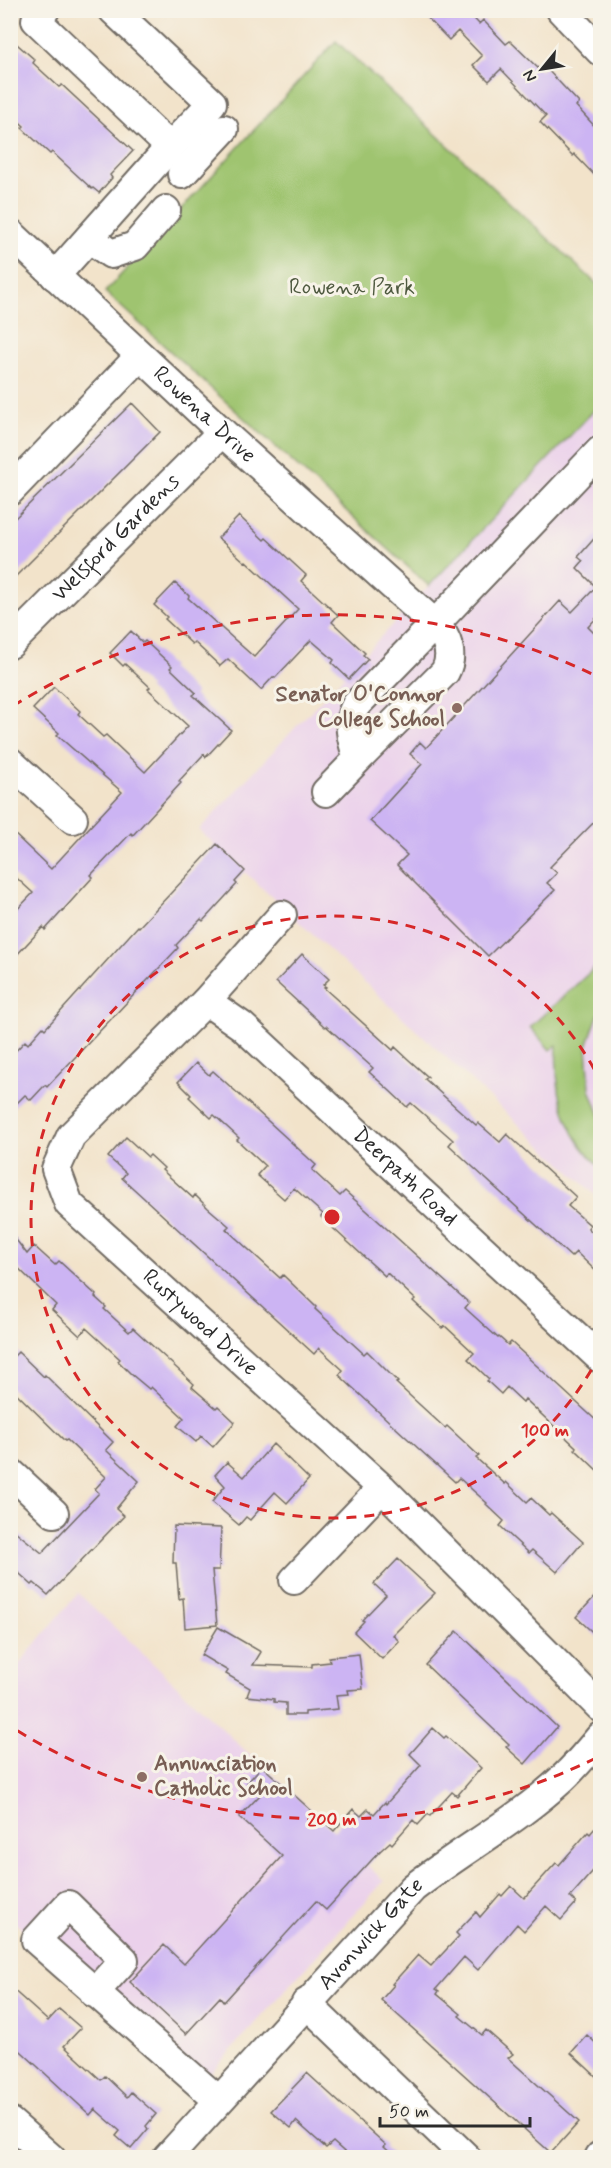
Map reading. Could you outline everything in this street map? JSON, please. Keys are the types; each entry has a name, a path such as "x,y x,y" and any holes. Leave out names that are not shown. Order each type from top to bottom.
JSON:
{"street":[{"path":"45,10 36,20 183,153"},
{"path":"113,10 212,103 183,153"},
{"path":"561,10 600,51"},
{"path":"55,276 89,238 183,153 224,129"},
{"path":"89,238 111,254 135,246 166,210"},
{"name":"Rowena Drive","path":"10,233 222,432 435,624 445,639 450,652 445,672 326,792"},
{"path":"10,491 140,356"},
{"name":"Welsford Gardens","path":"10,644 222,432"},
{"path":"358,759 350,731 356,705 600,451"},
{"path":"10,762 73,819"},
{"name":"Rustywood Drive","path":"282,915 206,1000 71,1136 56,1169 69,1204 382,1488 600,1707"},
{"name":"Deerpath Road","path":"206,1000 242,1026 600,1358"},
{"path":"10,1472 54,1513"},
{"path":"294,1580 382,1488"},
{"name":"Avonwick Gate","path":"167,2157 413,1888 442,1865 509,1820 563,1778 600,1737"},
{"path":"94,1993 218,2100"},
{"path":"306,2003 467,2157"},
{"path":"10,2122 51,2157"}],"shaded area":[{"name":"Senator O'Connor College School","path":"600,404 600,1199 199,830"},
{"name":"Annunciation Catholic School","path":"78,1593 384,1881 197,2088 11,1919 11,1674"}],"green space":[{"name":"Rowena Park","path":"336,41 600,287 600,404 429,586 105,292"},
{"path":"600,963 600,1010 587,1046 590,1089 600,1116 600,1167 578,1141 564,1111 558,1079 557,1045 550,1050 530,1027"}],"building":[{"path":"420,10 466,10 479,24 483,20 506,44 510,41 541,71 545,67 579,103 576,106 600,132 600,181 540,122 546,116 501,69 489,81 473,65 482,56 458,31 449,40"},
{"path":"10,38 35,60 33,63 59,87 62,85 133,151 110,175 112,178 99,193 52,152 50,154 22,128 24,126 10,113"},
{"path":"132,403 160,432 10,582 10,523"},
{"path":"239,516 306,575 301,581 338,615 332,622 365,653 363,655 368,659 349,679 332,663 334,660 311,640 261,690 228,659 220,666 194,642 192,644 165,619 167,617 154,605 175,583 189,596 188,598 254,657 298,609 218,538"},
{"path":"600,532 600,614 588,627 600,639 600,816 550,867 557,873 547,883 555,890 488,956 397,865 407,855 370,821 422,764 410,754 420,742 426,748 560,601 572,612 596,587 577,568 583,561 578,557"},
{"path":"131,631 172,666 170,668 196,693 193,695 231,730 206,757 204,754 179,781 181,783 133,835 131,833 91,875 93,877 45,930 43,927 10,962 10,917 33,893 10,872 10,830 51,869 122,792 57,735 59,733 33,709 54,687 80,711 78,714 103,737 106,735 145,772 188,726 148,689 150,687 110,653"},
{"path":"217,844 245,871 235,882 237,884 203,921 201,919 176,945 178,948 47,1087 45,1085 31,1100 25,1095 10,1110 10,1057 25,1041 28,1044 43,1027 45,1029 138,926"},
{"path":"302,954 329,979 323,985 326,987 324,988 393,1050 395,1047 428,1077 425,1079 476,1125 478,1123 500,1142 507,1134 576,1197 568,1206 590,1225 588,1228 600,1240 600,1275 576,1252 571,1257 449,1145 453,1140 411,1103 407,1107 369,1072 373,1068 276,982"},
{"path":"196,1063 209,1075 213,1071 316,1165 312,1170 340,1196 345,1191 469,1303 465,1308 498,1338 508,1345 511,1342 600,1424 600,1473 525,1399 523,1402 507,1387 501,1394 487,1381 489,1379 468,1359 474,1353 445,1326 442,1328 387,1273 385,1276 349,1243 321,1217 323,1214 294,1188 284,1199 257,1175 265,1166 214,1115 211,1118 189,1097 191,1095 178,1082"},
{"path":"126,1137 148,1157 150,1155 164,1168 162,1170 193,1198 195,1195 229,1226 226,1229 280,1278 283,1275 316,1307 315,1309 364,1354 367,1351 398,1382 396,1383 445,1428 447,1426 479,1456 476,1458 505,1484 506,1482 527,1502 531,1498 583,1542 557,1572 532,1550 529,1553 500,1526 504,1521 487,1503 459,1478 455,1482 339,1375 343,1370 319,1348 314,1354 122,1178 126,1173 108,1157"},
{"path":"10,1232 27,1254 34,1246 55,1265 59,1261 96,1295 95,1297 106,1307 104,1309 129,1332 133,1328 194,1384 192,1387 235,1422 213,1447 201,1436 196,1442 177,1426 184,1418 151,1387 149,1389 131,1374 118,1361 120,1359 86,1328 80,1336 52,1310 56,1305 10,1260"},
{"path":"18,1352 44,1377 45,1375 113,1442 106,1450 139,1481 116,1509 124,1516 48,1595 34,1583 32,1585 10,1565 10,1527 42,1553 99,1493 95,1489 106,1477 10,1387 10,1360"},
{"path":"273,1444 309,1479 287,1503 275,1492 250,1520 246,1517 239,1525 212,1502 225,1486 215,1475 227,1462 244,1477"},
{"path":"174,1526 221,1528 219,1570 212,1570 217,1625 185,1628 183,1598 179,1599 176,1563 173,1563"},
{"path":"398,1559 435,1593 393,1635 399,1641 382,1659 354,1632 386,1595 374,1584"},
{"path":"600,1591 600,1639 576,1617"},
{"path":"218,1627 261,1652 253,1665 312,1667 312,1664 330,1662 329,1657 359,1654 363,1689 348,1690 349,1694 336,1695 338,1709 305,1712 305,1715 286,1715 286,1703 274,1702 274,1699 247,1696 250,1688 226,1674 228,1671 201,1655"},
{"path":"457,1631 557,1727 525,1764 506,1747 509,1744 426,1665"},
{"path":"433,1728 444,1738 446,1736 481,1768 457,1796 452,1792 430,1816 428,1814 418,1825 413,1820 392,1844 390,1842 380,1851 326,1910 316,1901 224,2002 220,1997 186,2034 130,1982 164,1945 184,1964 282,1856 239,1817 260,1795 247,1783 262,1766 334,1831 353,1809 361,1816 368,1809 374,1814 385,1802 386,1804 421,1765 410,1754"},
{"path":"600,1822 600,1863 570,1897 576,1903 561,1920 546,1906 524,1931 517,1924 478,1970 464,1957 436,1989 439,1991 437,1994 461,2014 459,2016 482,2035 486,2030 513,2054 508,2058 579,2122 551,2153 381,2000 418,1955 431,1966 459,1936 456,1933 476,1912 480,1917 500,1894 502,1896 511,1886 524,1898 556,1863 559,1865"},
{"path":"10,1987 48,2021 59,2009 81,2028 64,2046 101,2080 105,2076 127,2097 131,2092 156,2114 146,2126 148,2129 131,2149 116,2136 120,2131 95,2109 90,2115 10,2041"},
{"path":"587,2035 600,2047 600,2080 571,2053"},
{"path":"307,2073 386,2145 384,2147 395,2157 350,2157 333,2142 326,2148 296,2121 291,2128 271,2111"}],"place":[{"name":"Senator O'Connor College School","path":"457,708"},
{"name":"Annunciation Catholic School","path":"142,1777"}]}
